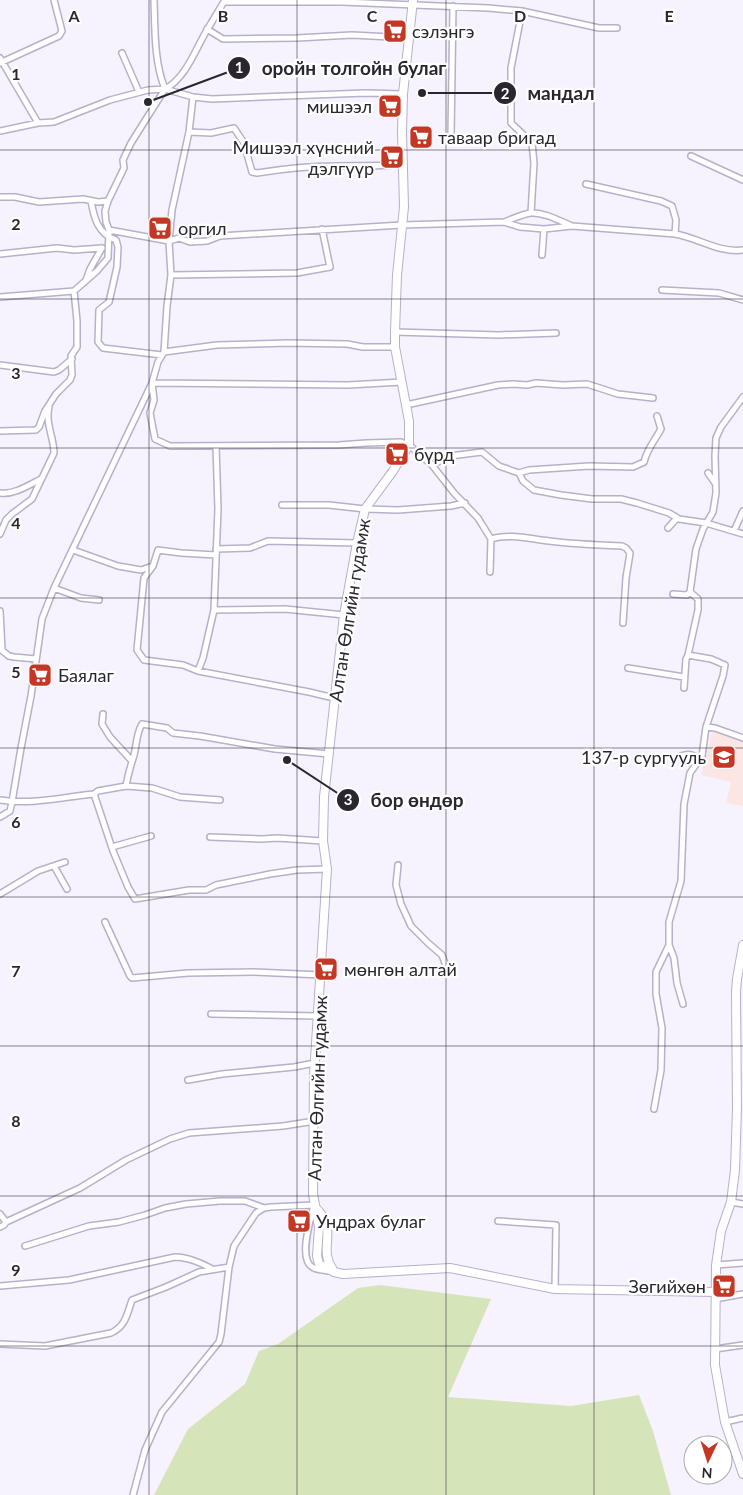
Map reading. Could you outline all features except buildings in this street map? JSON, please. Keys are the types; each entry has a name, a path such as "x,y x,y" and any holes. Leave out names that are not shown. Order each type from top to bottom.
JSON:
{"main road":[{"path":"409,445 409,421 395,346 395,332 397,275 402,225 403,94 413,2"},
{"name":"Алтан Өлгийн гудамж","path":"334,1272 327,1262 327,1224 314,1205 313,1194 315,1063 327,869 324,841 324,797 344,615 364,510 393,471 409,445"},
{"path":"743,944 737,979 739,992 740,1130 731,1202 721,1232 716,1265 715,1296 715,1365 725,1422 741,1463 743,1474"},
{"path":"334,1272 343,1274 450,1268 555,1290 715,1296"}],"street":[{"path":"38,123 1,62 59,36 62,31 54,0"},
{"path":"154,0 155,36 159,69 165,89"},
{"path":"0,297 74,291 108,258 110,230 106,222 105,211 124,168 122,160 165,89 173,85 191,60 207,29 225,1 342,2 406,5 413,2 522,11 599,28 617,28"},
{"path":"452,135 453,6"},
{"path":"522,11 511,68 511,123 532,143 534,163 531,213"},
{"path":"207,29 223,39 352,35 410,38"},
{"path":"122,53 139,92"},
{"path":"0,131 38,123 54,122 110,100 148,90 165,89 193,97 212,99 364,93 403,94"},
{"path":"0,817 10,810 12,802 31,696 42,619 54,588 152,383 158,362 163,353 171,275 169,241 172,210 189,132 193,97"},
{"path":"189,132 211,133 234,128 244,143 252,172 257,173 290,168 403,164"},
{"path":"690,156 743,180"},
{"path":"586,184 661,201 672,206 676,220 675,234"},
{"path":"0,197 15,197 39,202 83,199 98,202 108,201"},
{"path":"90,200 95,219 102,233 109,241"},
{"path":"504,222 531,213 542,214 572,226"},
{"path":"110,230 169,241 179,238 190,242 207,241 220,236 322,229 504,222 520,227 544,229 572,226 675,234 687,236 720,249 743,250"},
{"path":"171,275 296,273 330,267 322,229"},
{"path":"542,254 544,229"},
{"path":"86,281 90,269 102,248 109,241 116,240 118,247 117,267 109,302 99,310 98,342 102,348 163,353 217,345 288,343 347,344 363,347 395,346"},
{"path":"0,254 57,248 74,250 102,248"},
{"path":"662,290 719,293 743,300"},
{"path":"0,431 36,430 56,394 70,380 72,375 72,356 77,347 74,291"},
{"path":"395,332 498,335 556,332"},
{"path":"0,365 54,372 72,359"},
{"path":"152,383 348,385 402,382"},
{"path":"152,383 154,400 150,413 155,439 170,446 339,445 392,442 401,442 409,445 432,465 454,493 478,518 491,539 490,572"},
{"path":"406,406 489,387 536,383 586,384 618,394 653,398"},
{"path":"690,592 696,549 706,523 713,512 716,493 716,438 721,427 743,397"},
{"path":"0,534 6,520 32,500 54,454 54,445 49,426 48,412 50,404"},
{"path":"432,465 450,456 482,452 499,466 519,473 529,470 589,466 633,467 644,462 647,452 661,429 657,416"},
{"path":"198,671 203,658 214,610 218,509 216,446"},
{"path":"519,473 523,481 534,490 592,499 622,499 669,513 677,518 706,523 743,534"},
{"path":"708,473 715,482"},
{"path":"0,493 5,494 20,489 41,479"},
{"path":"282,505 329,505 364,510 451,506 465,503"},
{"path":"734,531 743,511"},
{"path":"668,528 677,518"},
{"path":"491,539 512,536 582,545 622,546 626,548 630,553 623,623"},
{"path":"334,698 198,671 183,665 144,660 137,650 144,578 153,566 158,550 181,553 216,552 250,548 268,541 357,544"},
{"path":"73,550 118,566 141,570 153,566"},
{"path":"54,588 81,598 99,600"},
{"path":"672,594 687,595 690,592"},
{"path":"684,688 686,659 698,610 698,599 690,592"},
{"path":"214,610 285,608 344,615"},
{"path":"0,612 1,649 6,654 14,657 36,659"},
{"path":"654,1109 660,1070 662,1028 656,994 656,972 669,945 670,922 681,881 684,804 690,773 702,756 706,727 726,665 711,659 688,655"},
{"path":"628,668 684,677"},
{"path":"103,714 102,724 110,736 132,760"},
{"path":"126,786 134,755 137,732 142,724 167,728 173,733 275,749 329,754"},
{"path":"706,727 715,728 743,738"},
{"path":"681,756 685,754 695,755 700,760"},
{"path":"0,800 36,802 60,797 94,794 98,791 126,786 152,788 180,797 220,800"},
{"path":"94,794 112,847 128,887 135,899 189,890 206,890 216,885 270,874 298,870 327,869"},
{"path":"112,847 151,836"},
{"path":"210,837 324,841"},
{"path":"0,894 38,872 65,862"},
{"path":"398,865 396,885 411,926 442,955 446,966"},
{"path":"54,866 66,889"},
{"path":"105,922 132,978 188,973 254,972 321,975"},
{"path":"669,945 674,958 677,983 683,1004"},
{"path":"211,1014 318,1016"},
{"path":"188,1080 315,1063"},
{"path":"0,1227 6,1222 80,1188 126,1160 170,1139 189,1134 283,1126 315,1121"},
{"path":"25,1246 82,1228 119,1222 186,1204 245,1201 264,1208 314,1205 307,1235 308,1263 313,1268 334,1272"},
{"path":"731,1202 743,1204"},
{"path":"133,1495 145,1450 162,1412 219,1342 229,1267 234,1246 256,1213 264,1208"},
{"path":"0,1214 6,1222"},
{"path":"498,1221 556,1225 555,1290"},
{"path":"0,1286 69,1280 175,1257 200,1263 213,1270"},
{"path":"716,1265 743,1263"},
{"path":"0,1344 44,1346 112,1333 118,1330 127,1320 132,1300 199,1272 229,1267"},
{"path":"715,1296 743,1294"},
{"path":"715,1349 743,1345"},
{"path":"725,1422 743,1418"}],"shaded area":[{"name":"137-р сургууль","path":"718,731 743,740 743,806 726,803 731,782 701,775 712,732"}],"green space":[{"path":"380,1285 491,1299 448,1397 571,1406 639,1395 653,1431 671,1495 154,1495 188,1429 245,1384 259,1351 278,1344 358,1288"}],"place":[{"name":"сэлэнгэ","path":"395,31"},
{"name":"мандал","path":"422,93"},
{"name":"оройн толгойн булаг","path":"148,102"},
{"name":"мишээл","path":"390,106"},
{"name":"таваар бригад","path":"421,137"},
{"name":"Мишээл хүнсний дэлгүүр","path":"392,157"},
{"name":"оргил","path":"160,228"},
{"name":"бүрд","path":"397,454"},
{"name":"Баялаг","path":"40,675"},
{"name":"137-р сургууль","path":"724,757"},
{"name":"бор өндөр","path":"287,760"},
{"name":"мөнгөн алтай","path":"326,969"},
{"name":"Ундрах булаг","path":"299,1221"},
{"name":"Зөгийхөн","path":"724,1286"}]}
